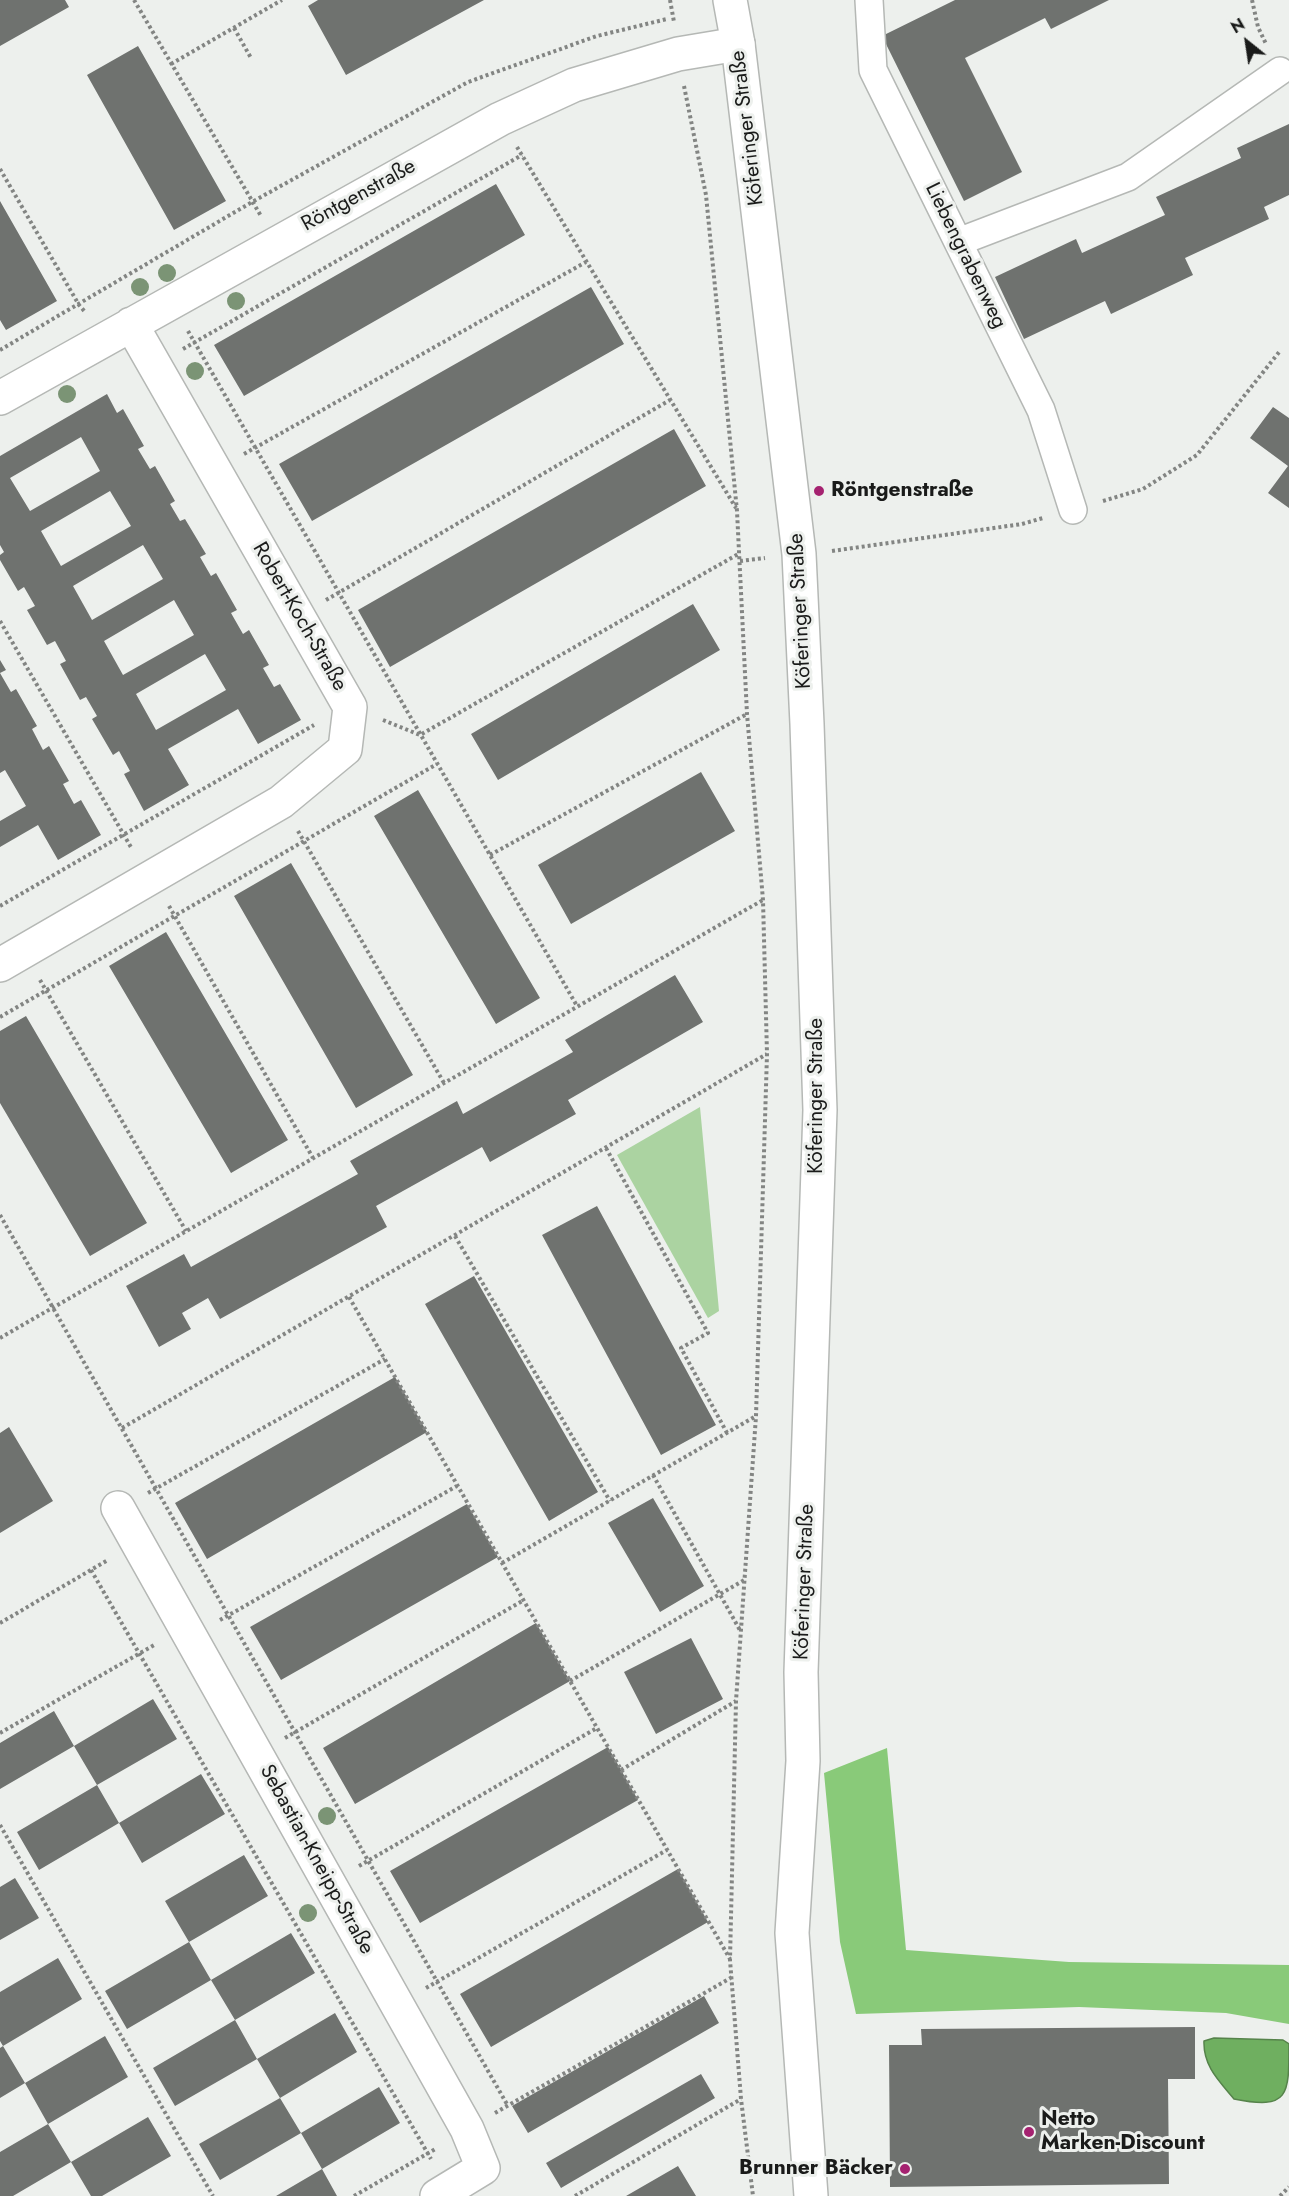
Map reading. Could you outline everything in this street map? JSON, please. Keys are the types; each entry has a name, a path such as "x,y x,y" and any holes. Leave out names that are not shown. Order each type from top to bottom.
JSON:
{"street":[{"name":"Köferinger Straße","path":"730,0 738,44 799,554 820,1110 801,1671 803,1761 792,1933 811,2196"},
{"name":"Liebengrabenweg","path":"869,0 873,70 1041,410 1073,510"},
{"name":"Röntgenstraße","path":"0,398 500,118 574,85 678,54 738,44"},
{"path":"958,242 1128,177 1280,71"},
{"name":"Robert-Koch-Straße","path":"11,958 280,802 345,749 350,707 155,367 120,330"},
{"name":"Sebastian-Kneipp-Straße","path":"118,1508 467,2129 483,2168 443,2193"}],"path":[{"path":"134,0 276,242"},
{"path":"171,64 282,0"},
{"path":"670,0 678,54 706,195 738,511 747,714 763,900 767,1054 756,1416 736,1701 730,1960 734,1976 741,2099 753,2196"},
{"path":"1252,0 1258,27 1280,71"},
{"path":"0,350 252,202 468,82 597,36 674,17"},
{"path":"234,28 251,58"},
{"path":"500,118 738,511"},
{"path":"155,367 194,342 522,155"},
{"path":"0,169 79,305 120,330"},
{"path":"214,471 586,262"},
{"path":"171,301 577,1006"},
{"path":"740,561 1022,524 1143,489 1197,455 1280,351"},
{"path":"298,616 670,400"},
{"path":"420,735 740,553"},
{"path":"767,557 768,569"},
{"path":"0,621 149,879 176,915 313,1158"},
{"path":"0,906 326,718 350,707 420,735"},
{"path":"490,855 747,714"},
{"path":"0,1017 437,764"},
{"path":"280,802 444,1083"},
{"path":"0,1338 763,900"},
{"path":"11,958 46,990 186,1231"},
{"path":"122,1428 767,1054"},
{"path":"606,1148 708,1333 681,1348 727,1433"},
{"path":"0,1215 508,2106"},
{"path":"455,1236 610,1501"},
{"path":"349,1297 730,1960"},
{"path":"118,1508 156,1489 385,1359"},
{"path":"502,1563 756,1416"},
{"path":"653,1475 742,1633"},
{"path":"0,1733 140,1653 228,1616 457,1486"},
{"path":"0,1623 137,1543"},
{"path":"92,1570 428,2153 443,2193"},
{"path":"570,1681 746,1579"},
{"path":"256,1755 524,1600"},
{"path":"621,1770 736,1701"},
{"path":"328,1883 597,1728"},
{"path":"0,1826 213,2196"},
{"path":"397,2004 667,1850"},
{"path":"354,2196 734,1976"},
{"path":"575,2196 741,2099"},
{"path":"1281,2196 1289,2187"}],"shaded area":[{"path":"700,1107 719,1311 708,1318 617,1155"},
{"path":"887,1748 906,1950 1069,1962 1289,1965 1289,2024 1226,2013 1079,2007 856,2014 840,1942 824,1773"},
{"path":"1214,2038 1283,2040 1289,2044 1288,2076 1282,2095 1276,2100 1266,2102 1234,2099 1213,2073 1206,2058 1204,2041"}],"building":[{"path":"0,0 65,0 69,7 0,46"},
{"path":"318,0 484,0 346,75 308,6"},
{"path":"955,0 1109,0 1051,29 1045,18 965,58 1022,172 964,201 882,36"},
{"path":"138,46 226,201 174,230 87,75"},
{"path":"1289,124 1289,195 1264,207 1269,219 1185,258 1193,275 1111,314 1105,301 1024,339 995,277 1076,239 1082,253 1165,215 1156,197 1241,158 1237,148"},
{"path":"496,184 525,235 244,396 214,345"},
{"path":"0,201 57,301 6,330 0,320"},
{"path":"591,287 624,344 312,521 279,464"},
{"path":"107,394 117,413 123,409 144,446 138,449 150,469 155,466 175,501 170,504 180,521 185,519 206,554 200,557 211,576 216,573 237,610 231,613 243,634 249,630 269,665 263,668 274,687 280,684 301,720 258,744 238,709 168,749 189,785 144,811 124,774 130,771 119,751 113,755 92,719 97,716 86,697 80,700 60,664 66,661 55,641 47,645 27,610 35,606 24,587 18,591 0,560 0,555 4,552 0,545 0,456","holes":["81,437 100,471 30,511 10,478","110,491 131,526 61,566 41,531","143,545 163,579 92,620 73,586","174,600 194,635 123,675 104,641","205,654 226,690 156,730 136,694"]},
{"path":"1273,407 1289,418 1289,508 1268,493 1288,466 1250,438"},
{"path":"674,429 706,486 390,667 358,610"},
{"path":"693,604 720,650 498,780 471,734"},
{"path":"0,660 6,670 0,673"},
{"path":"0,673 11,692 16,689 37,726 32,729 43,750 49,746 69,781 63,784 74,804 81,800 101,835 58,860 38,825 0,847 0,821 26,806 5,770 0,773"},
{"path":"701,772 735,831 571,924 538,865"},
{"path":"418,790 540,998 496,1024 374,816"},
{"path":"291,863 413,1075 356,1108 234,896"},
{"path":"166,932 288,1140 231,1173 109,966"},
{"path":"675,975 703,1022 568,1100 576,1114 490,1162 482,1147 376,1206 387,1227 220,1319 208,1298 182,1313 191,1329 159,1347 126,1286 184,1254 191,1267 358,1174 350,1161 457,1101 463,1114 573,1052 565,1040"},
{"path":"26,1016 147,1223 90,1256 0,1103 0,1031"},
{"path":"597,1206 716,1425 661,1455 542,1235"},
{"path":"474,1276 598,1492 549,1521 425,1304"},
{"path":"395,1377 427,1432 207,1559 175,1503"},
{"path":"9,1427 53,1501 0,1533 0,1433"},
{"path":"653,1498 704,1586 660,1612 608,1523"},
{"path":"467,1504 498,1557 281,1680 250,1627"},
{"path":"536,1623 570,1681 355,1804 323,1748"},
{"path":"691,1638 723,1699 656,1734 624,1672"},
{"path":"153,1699 177,1739 97,1785 74,1746"},
{"path":"54,1711 74,1746 0,1789 0,1743"},
{"path":"608,1747 638,1800 420,1923 390,1871"},
{"path":"201,1774 225,1814 142,1863 119,1823"},
{"path":"97,1785 119,1823 39,1870 17,1832"},
{"path":"244,1855 268,1896 189,1942 165,1901"},
{"path":"678,1869 708,1922 491,2047 460,1994"},
{"path":"15,1878 39,1918 0,1940 0,1887"},
{"path":"291,1933 315,1973 235,2020 211,1980"},
{"path":"189,1942 211,1980 127,2029 105,1991"},
{"path":"58,1958 82,1999 3,2046 0,2041 0,1992"},
{"path":"704,1996 719,2023 528,2133 512,2106"},
{"path":"335,2013 357,2052 280,2098 257,2059"},
{"path":"235,2020 257,2059 175,2106 153,2068"},
{"name":"Netto Marken-Discount","path":"1195,2027 1195,2079 1168,2079 1169,2184 890,2187 889,2045 922,2045 921,2029"},
{"path":"105,2036 128,2077 48,2124 25,2083"},
{"path":"3,2046 25,2083 0,2098 0,2048"},
{"path":"701,2074 715,2098 561,2188 546,2163"},
{"path":"379,2087 400,2123 322,2169 301,2133"},
{"path":"280,2098 301,2133 220,2180 199,2144"},
{"path":"148,2117 171,2156 102,2196 91,2196 71,2162"},
{"path":"48,2124 71,2162 13,2196 0,2196 0,2152"},
{"path":"678,2166 696,2196 626,2196"},
{"path":"322,2169 337,2196 276,2196"}],"place":[{"name":"Röntgenstraße","path":"819,491"},
{"name":"Netto Marken-Discount","path":"1029,2132"},
{"name":"Brunner Bäcker","path":"905,2169"}]}
